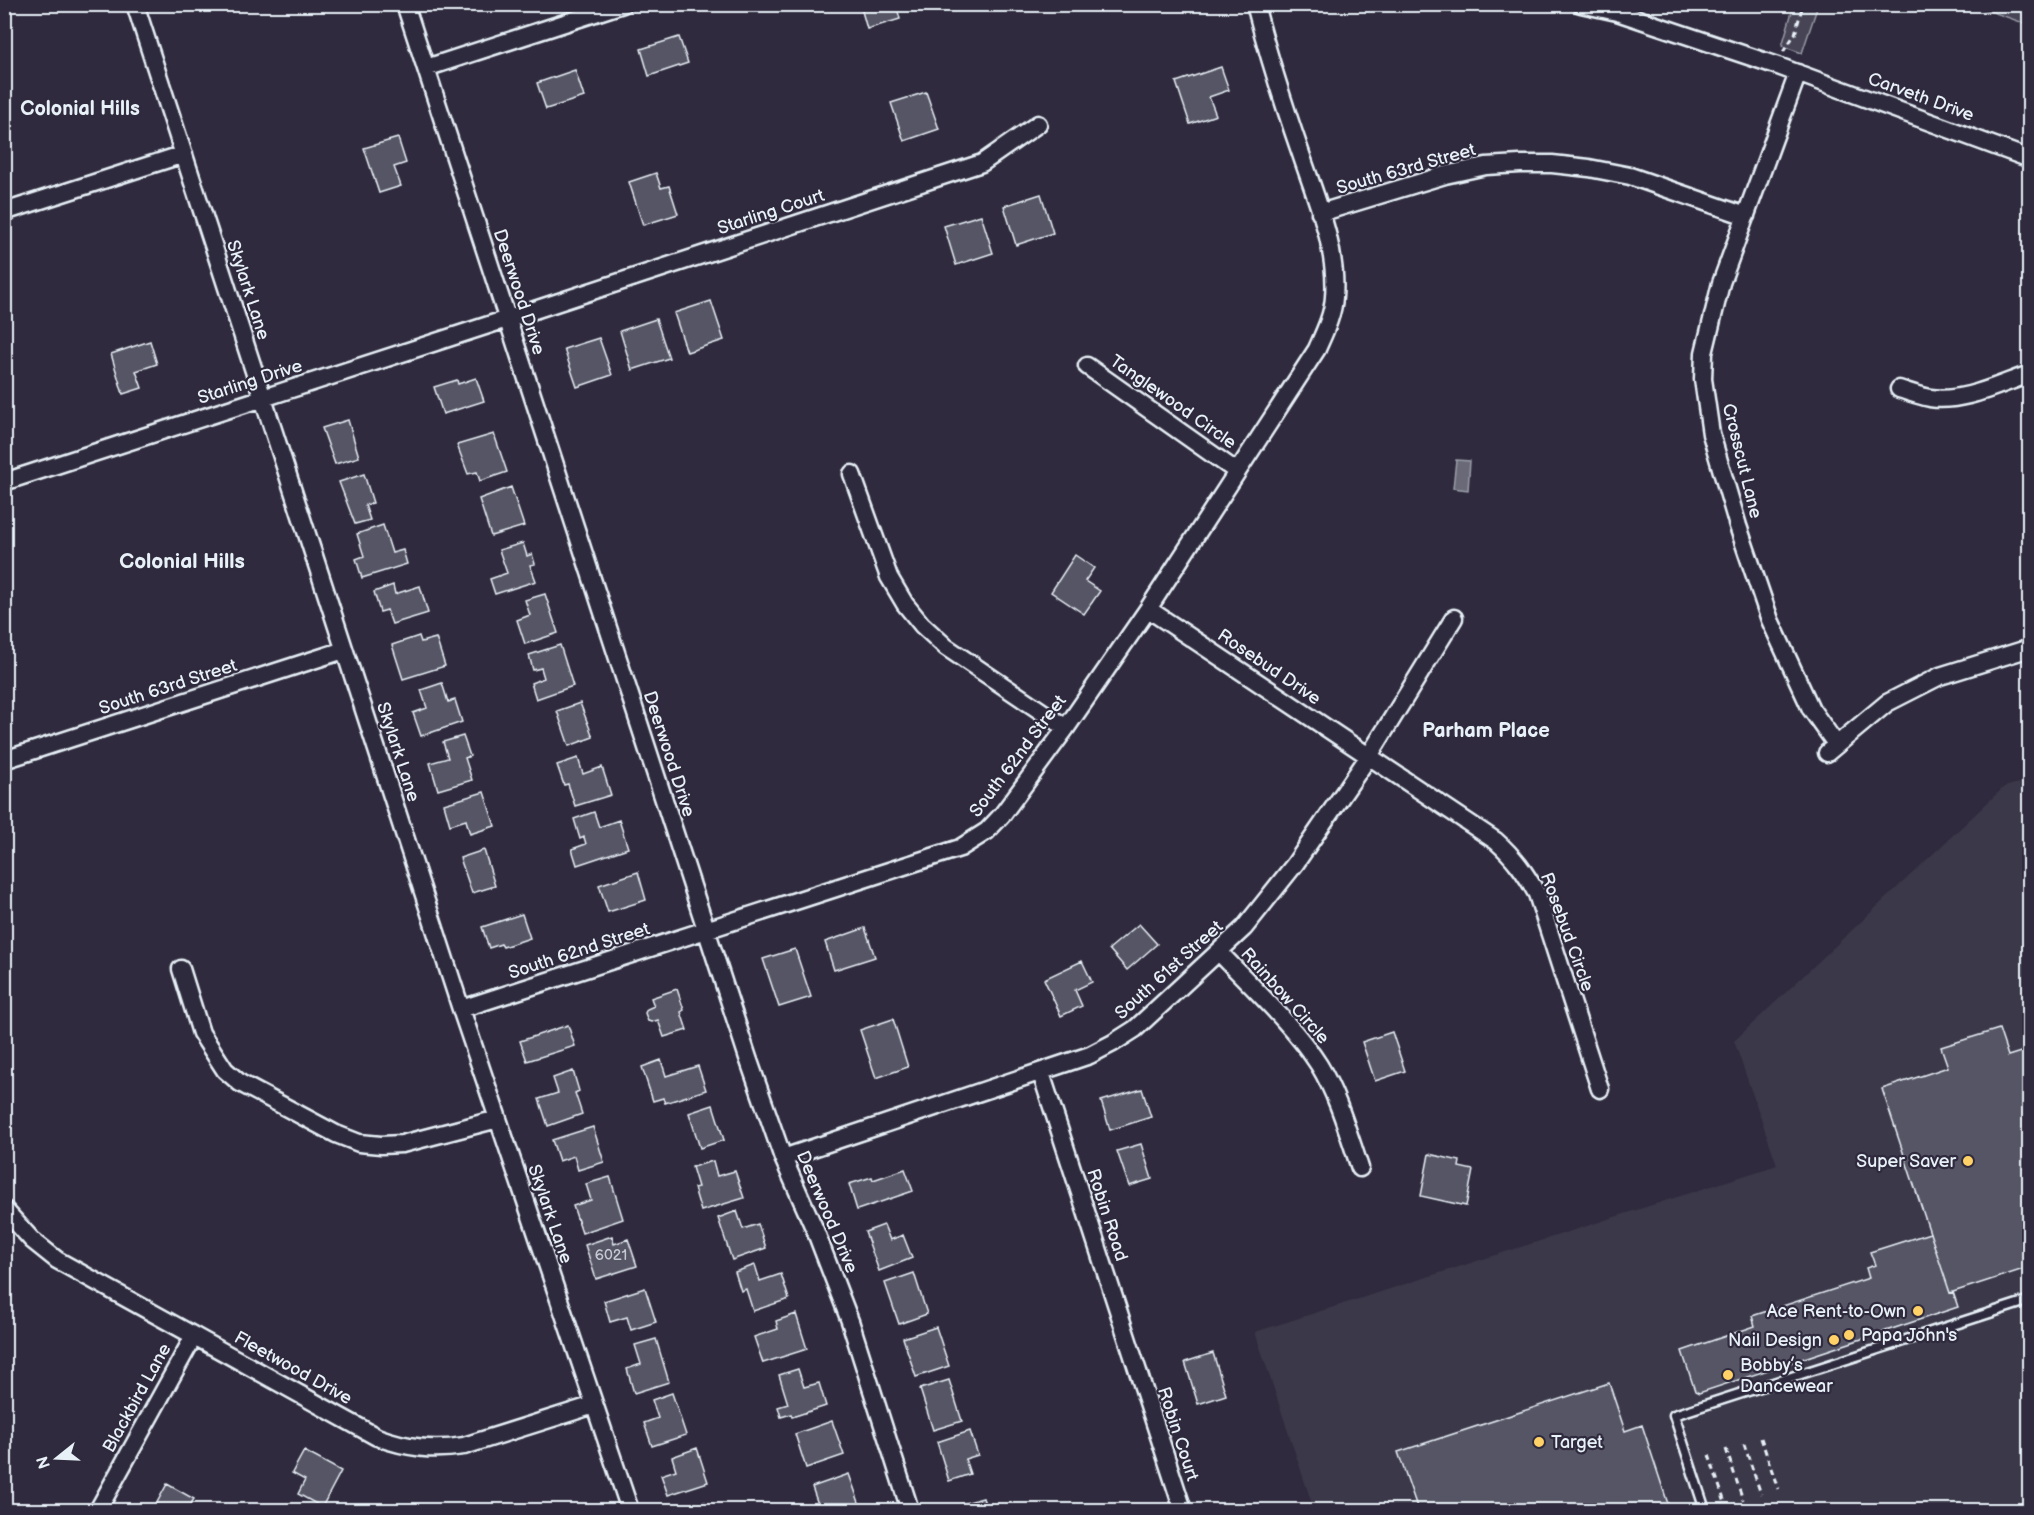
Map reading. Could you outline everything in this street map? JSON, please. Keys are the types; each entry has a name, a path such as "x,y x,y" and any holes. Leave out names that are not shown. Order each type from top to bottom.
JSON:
{"street":[{"name":"Skylark Lane","path":"135,4 461,1009 630,1510"},
{"name":"Deerwood Drive","path":"405,4 706,930 783,1158 850,1321 910,1510"},
{"path":"426,68 623,4"},
{"name":"South 62nd Street","path":"461,1009 960,848 987,831 1002,815 1066,728 1148,609 1317,349 1332,311 1334,296 1331,255 1320,213 1271,64 1255,4"},
{"name":"Carveth Drive","path":"1581,4 1617,12 1778,66 2030,159"},
{"name":"Crosscut Lane","path":"1798,73 1721,283 1704,354 1703,379 1711,434 1738,526 1770,620 1811,709 1832,748 1887,703 1940,676 2030,648"},
{"name":"Starling Court","path":"507,320 982,162 1038,124"},
{"path":"4,212 183,154"},
{"name":"South 63rd Street","path":"1320,213 1444,175 1486,166 1552,164 1590,168 1630,176 1746,216"},
{"name":"Starling Drive","path":"4,482 507,320"},
{"name":"Tanglewood Circle","path":"1087,366 1236,471"},
{"path":"1899,389 1931,398 1950,398 2030,374"},
{"path":"852,474 889,577 905,604 922,625 946,647 1066,728"},
{"name":"Rosebud Drive","path":"1148,609 1368,756"},
{"name":"South 61st Street","path":"783,1158 1041,1072 1090,1054 1135,1029 1244,928 1295,864 1368,756 1454,618"},
{"name":"South 63rd Street","path":"4,760 344,650"},
{"name":"Rosebud Circle","path":"1368,756 1496,841 1524,871 1537,894 1600,1089"},
{"name":"Rainbow Circle","path":"1219,952 1300,1039 1319,1065 1335,1095 1360,1168"},
{"path":"181,969 201,1034 225,1070 240,1083 336,1134 359,1143 402,1144 498,1119"},
{"name":"Robin Road","path":"1041,1072 1137,1370"},
{"name":"Fleetwood Drive","path":"4,1209 32,1240 57,1260 377,1437 398,1445 420,1449 464,1446 594,1405"},
{"name":"Blackbird Lane","path":"98,1510 194,1336"},
{"name":"Robin Court","path":"1137,1370 1183,1510"}],"lane":[{"path":"1705,1510 1674,1415 2030,1300"}],"path":[{"path":"1778,66 1785,48 1795,34 1803,4"},
{"path":"1761,1438 1778,1489"},
{"path":"1744,1444 1761,1494"},
{"path":"1726,1449 1743,1500"},
{"path":"1709,1455 1726,1506"},
{"path":"1715,1493 1721,1491"},
{"path":"1733,1503 1735,1510"}],"shaded area":[{"path":"1794,5 1818,5 1802,53 1782,46"},
{"path":"1973,5 2029,5 2029,25"},
{"path":"2029,780 2029,1510 1314,1510 1255,1332 1777,1165 1734,1041 2004,787"}],"water":[{"path":"1456,460 1470,461 1468,490 1453,488"}],"building":[{"path":"860,4 896,4 900,19 867,29"},
{"path":"679,37 688,63 649,76 641,49"},
{"path":"1221,67 1229,90 1209,97 1216,115 1190,124 1176,82"},
{"path":"575,70 584,97 546,109 537,83"},
{"path":"926,92 939,129 904,141 891,103"},
{"path":"398,138 406,163 394,167 401,186 379,193 364,148"},
{"path":"656,173 661,188 669,186 678,214 643,225 629,182"},
{"path":"1041,194 1053,233 1016,245 1004,206"},
{"path":"981,215 993,253 956,265 944,226"},
{"path":"711,301 724,340 687,352 674,313"},
{"path":"656,319 669,358 632,370 620,331"},
{"path":"599,338 612,375 577,387 564,349"},
{"path":"150,341 157,364 136,371 142,388 123,394 111,354"},
{"path":"476,378 484,401 443,414 434,387 457,380 458,384"},
{"path":"348,420 359,457 335,464 322,428"},
{"path":"494,434 507,472 480,481 477,472 468,474 457,445"},
{"path":"364,474 373,503 365,505 370,520 355,524 339,482"},
{"path":"511,487 524,526 491,536 479,499"},
{"path":"383,525 392,553 403,550 407,564 362,578 356,559 364,556 357,534"},
{"path":"523,543 527,556 532,554 535,564 530,565 536,581 495,594 490,579 507,573 499,550"},
{"path":"1075,555 1094,568 1085,581 1100,591 1084,614 1051,592"},
{"path":"393,585 395,594 420,586 428,613 392,624 387,610 380,612 374,592"},
{"path":"545,594 558,633 525,644 517,620 530,615 525,600"},
{"path":"419,636 421,642 436,638 445,666 403,679 392,645"},
{"path":"560,645 573,686 536,699 531,683 544,678 541,668 533,670 529,655"},
{"path":"442,683 448,702 455,700 462,722 421,736 413,713 427,708 421,690"},
{"path":"580,703 593,737 569,746 557,711"},
{"path":"463,736 470,756 465,758 472,780 438,790 430,763 448,758 443,742"},
{"path":"578,758 583,774 602,767 611,795 575,806 568,784 564,785 557,765"},
{"path":"484,792 495,826 470,834 466,820 450,825 444,804"},
{"path":"594,812 599,827 619,820 628,848 577,865 572,849 586,844 584,837 580,839 574,819"},
{"path":"484,850 495,886 472,893 460,858"},
{"path":"638,872 646,900 608,912 599,885"},
{"path":"522,914 530,938 503,947 501,944 489,948 482,927"},
{"path":"1139,924 1157,944 1127,970 1109,949"},
{"path":"865,928 875,957 834,970 825,942"},
{"path":"795,949 811,997 779,1007 763,959"},
{"path":"1082,961 1092,982 1075,990 1082,1006 1061,1016 1044,979"},
{"path":"677,989 684,1010 681,1012 687,1030 664,1037 658,1020 648,1021 645,1013 647,1009 654,1006 651,998"},
{"path":"893,1019 908,1067 876,1078 860,1030"},
{"path":"568,1025 575,1046 527,1061 520,1041"},
{"name":"Super Saver","path":"1999,1029 2008,1056 2030,1049 2030,1267 1950,1293 1882,1089 1948,1067 1941,1047"},
{"path":"1392,1032 1405,1071 1375,1081 1362,1042"},
{"path":"661,1060 666,1076 698,1066 706,1090 665,1103 663,1098 653,1101 642,1067"},
{"path":"573,1071 579,1091 575,1093 582,1114 548,1126 539,1099 558,1093 553,1078"},
{"path":"1142,1089 1151,1117 1110,1130 1101,1101"},
{"path":"713,1105 724,1140 700,1148 689,1113"},
{"path":"593,1127 604,1162 578,1170 574,1156 559,1161 552,1140"},
{"path":"1141,1144 1152,1179 1129,1186 1117,1151"},
{"path":"1429,1154 1460,1161 1459,1167 1473,1170 1466,1206 1421,1196"},
{"path":"713,1161 717,1176 735,1171 744,1198 701,1211 694,1188 698,1187 692,1167"},
{"path":"905,1169 913,1191 857,1210 849,1184 872,1177 873,1180"},
{"path":"610,1177 623,1219 582,1233 573,1206 591,1200 586,1184"},
{"path":"737,1211 743,1229 758,1224 766,1248 732,1260 718,1218"},
{"path":"884,1225 890,1240 903,1235 912,1258 879,1271 865,1232"},
{"path":"1930,1233 1950,1293 1953,1292 1958,1307 1699,1393 1695,1391 1682,1351 1755,1326 1752,1316 1869,1278 1866,1268 1875,1265 1870,1252"},
{"path":"612,1236 614,1244 628,1239 637,1266 596,1279 585,1245"},
{"path":"755,1265 760,1281 781,1274 789,1299 753,1311 746,1289 741,1291 735,1272"},
{"path":"914,1273 927,1314 899,1324 885,1283"},
{"path":"645,1288 656,1322 631,1330 627,1317 610,1322 604,1301"},
{"path":"796,1314 807,1349 763,1363 754,1337 778,1329 776,1321"},
{"path":"936,1327 949,1366 916,1377 903,1338"},
{"path":"656,1339 669,1382 634,1393 627,1369 641,1364 635,1345"},
{"path":"1213,1353 1226,1395 1198,1404 1185,1362"},
{"path":"798,1369 804,1387 819,1383 826,1406 792,1417 791,1414 781,1417 778,1407 788,1404 779,1375"},
{"path":"949,1380 962,1421 933,1430 920,1389"},
{"name":"Target","path":"1609,1383 1625,1431 1642,1425 1670,1510 1418,1510 1398,1452"},
{"path":"672,1393 686,1435 652,1446 644,1423 658,1418 652,1400"},
{"path":"832,1421 844,1455 806,1468 795,1434"},
{"path":"970,1431 978,1455 965,1459 970,1474 949,1481 937,1442"},
{"path":"697,1448 708,1482 668,1495 661,1475 676,1470 672,1457"},
{"path":"304,1451 341,1471 322,1507 298,1494 305,1480 292,1473"},
{"path":"849,1474 861,1508 820,1510 812,1487"},
{"path":"167,1484 194,1499 187,1510 153,1510"},
{"path":"983,1498 987,1510 960,1510 958,1505"},
{"path":"705,1502 708,1510 684,1509"}],"place":[{"name":"Super Saver","path":"1968,1161"},
{"name":"Ace Rent-to-Own","path":"1918,1311"},
{"name":"Papa John's","path":"1849,1335"},
{"name":"Nail Design","path":"1834,1340"},
{"name":"Bobby’s Dancewear","path":"1728,1375"},
{"name":"Target","path":"1539,1442"}],"district":[{"name":"Colonial Hills","path":"80,109"},
{"name":"Colonial Hills","path":"182,561"},
{"name":"Parham Place","path":"1486,731"}]}
